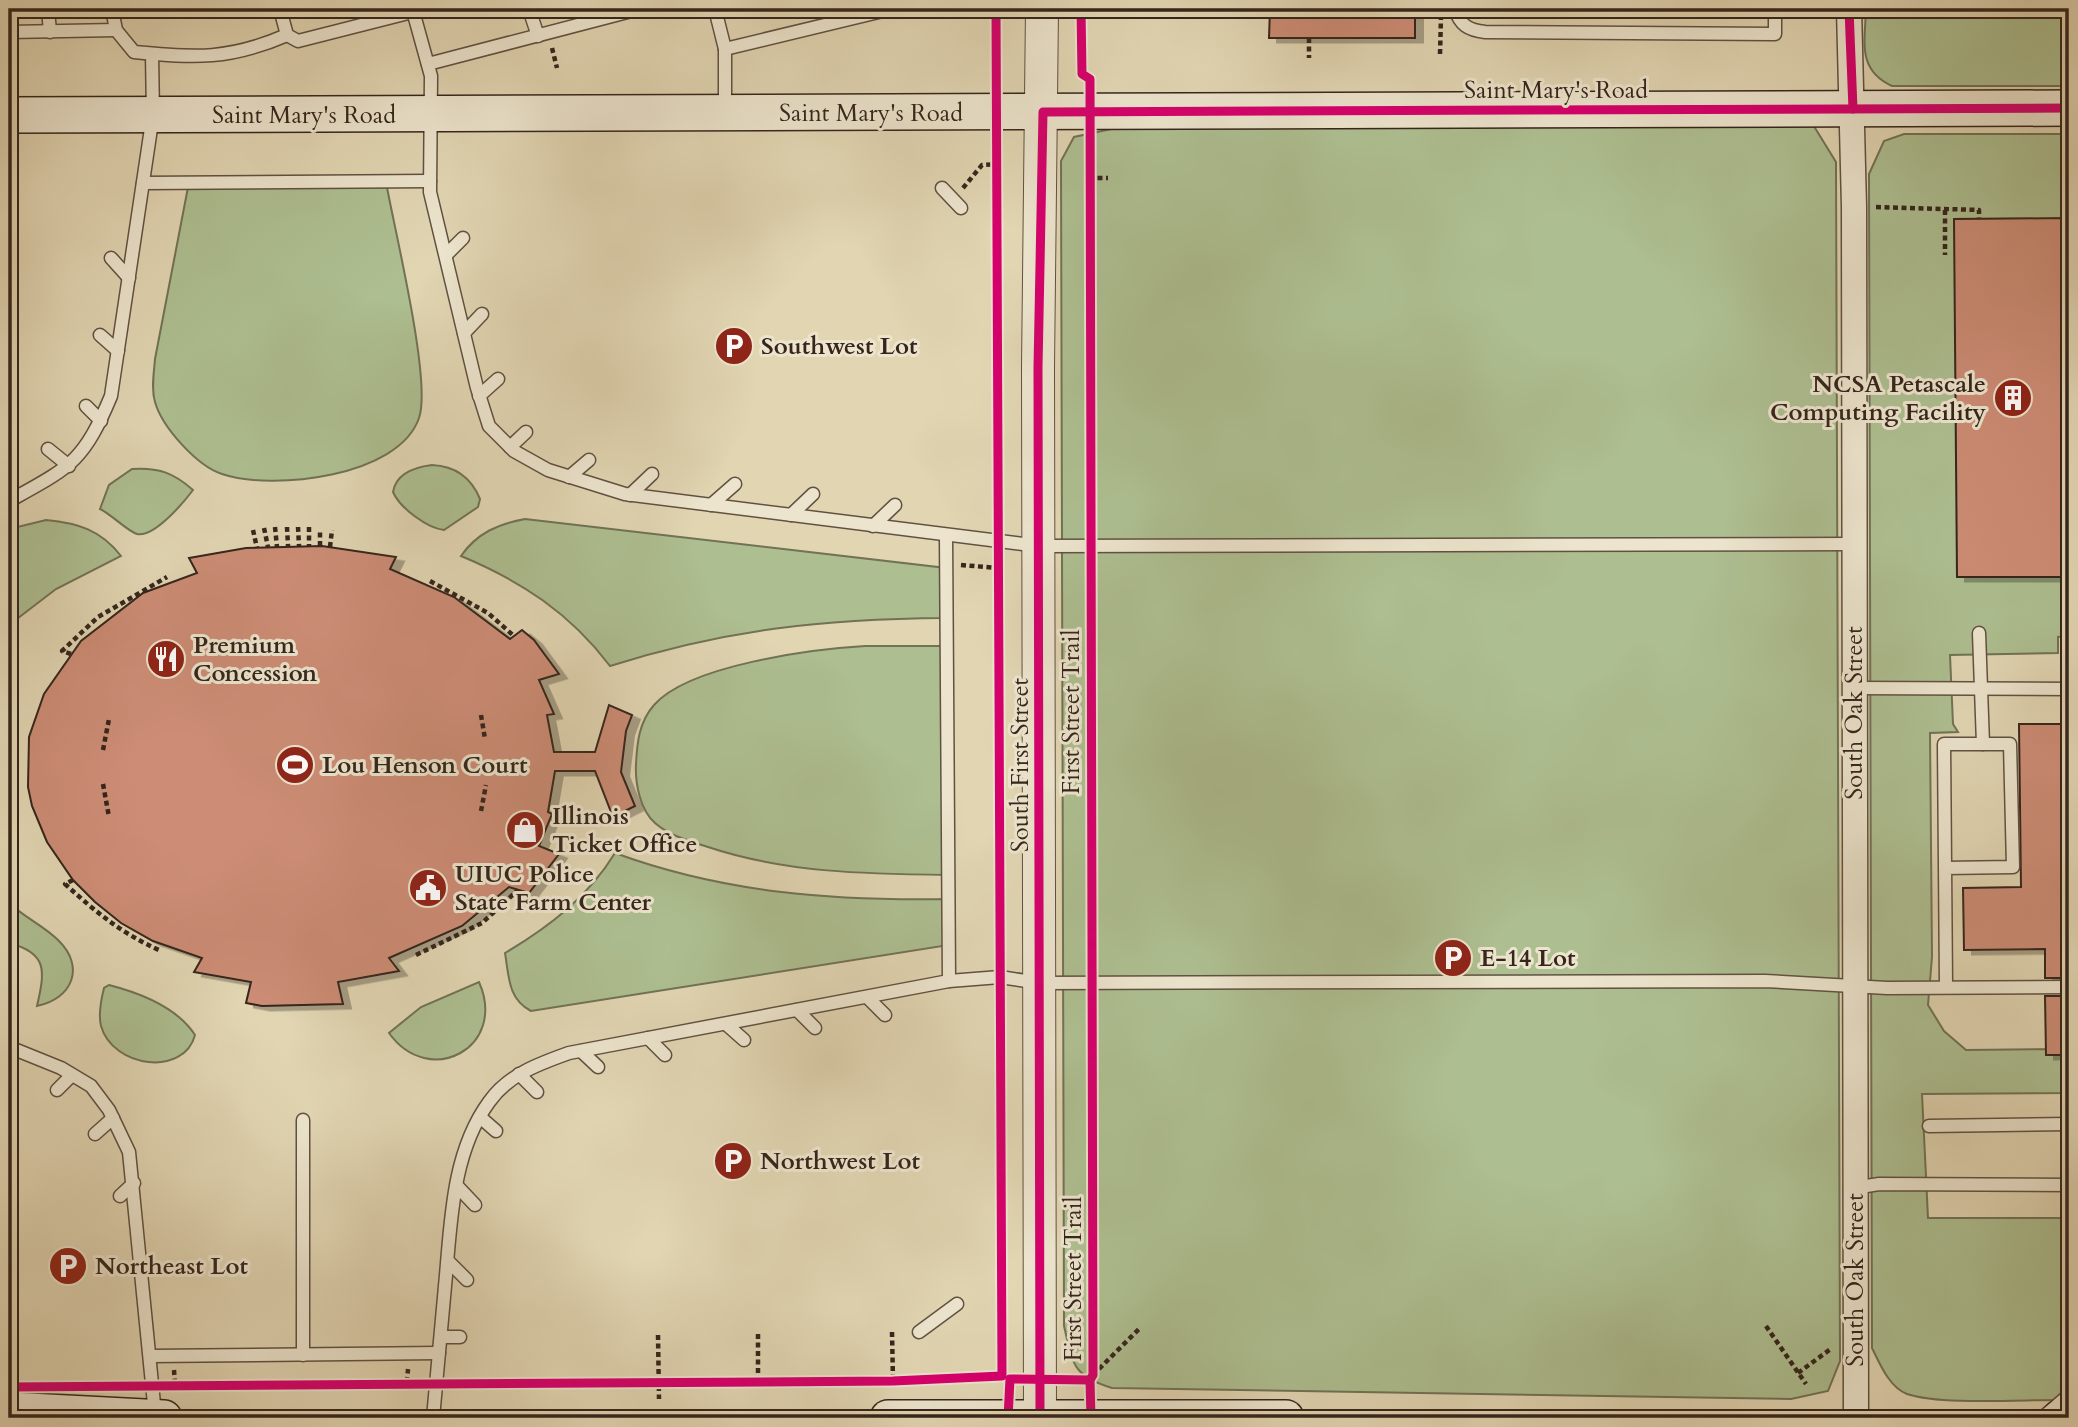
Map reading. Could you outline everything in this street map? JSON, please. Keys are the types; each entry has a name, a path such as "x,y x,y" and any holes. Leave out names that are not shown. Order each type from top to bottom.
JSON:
{"main road":[{"name":"Saint Mary's Road","path":"9,115 2069,108"},
{"path":"9,1410 154,1402 164,1418"},
{"path":"2060,1418 2069,1417"},
{"path":"888,1418 1286,1418"}],"street":[{"name":"South First Street","path":"1040,1417 1039,546 1042,9"},
{"name":"South Oak Street","path":"1849,9 1854,207 1856,1418"}],"lane":[{"path":"48,9 50,32"},
{"path":"112,9 116,30 134,52 215,57 254,49 287,35"},
{"path":"280,9 287,35 298,41 419,10 428,64 432,114 430,181 480,396 489,426 510,447 548,470 630,495 1039,546 1854,544"},
{"path":"529,9 538,36"},
{"path":"428,64 639,9"},
{"path":"715,9 725,49 725,113"},
{"path":"725,49 891,9"},
{"path":"1455,9 1459,21 1472,31 1775,34 1775,9"},
{"path":"9,32 116,30"},
{"path":"11,497 69,466 83,451 101,421 111,396 153,115 152,54"},
{"path":"143,183 430,181"},
{"path":"946,193 961,208"},
{"path":"446,255 463,238"},
{"path":"111,258 129,278"},
{"path":"464,333 482,314"},
{"path":"100,335 118,351"},
{"path":"480,396 498,379"},
{"path":"86,406 101,421"},
{"path":"510,447 526,432"},
{"path":"48,449 69,466"},
{"path":"569,477 589,460"},
{"path":"630,495 653,474"},
{"path":"711,505 735,484"},
{"path":"791,515 813,494"},
{"path":"873,526 895,505"},
{"path":"946,535 949,981"},
{"path":"1979,633 1983,744"},
{"path":"1854,688 2069,689"},
{"path":"1945,867 2013,867 2010,744 1944,744 1945,867 1946,986"},
{"path":"433,1418 457,1186 472,1131 489,1101 519,1074 534,1065 581,1051 949,981 1000,977 1039,983 1765,981 1854,986 2069,987"},
{"path":"867,997 885,1015"},
{"path":"797,1010 815,1028"},
{"path":"726,1024 744,1040"},
{"path":"648,1038 665,1055"},
{"path":"9,1047 91,1086 113,1118 129,1152 134,1183 141,1336 150,1356 154,1402"},
{"path":"581,1051 597,1067"},
{"path":"519,1074 537,1092"},
{"path":"57,1090 72,1075"},
{"path":"480,1117 495,1131"},
{"path":"95,1134 113,1118"},
{"path":"303,1120 303,1354"},
{"path":"1929,1126 2069,1124"},
{"path":"120,1196 134,1183"},
{"path":"1854,1188 1879,1184 2069,1185"},
{"path":"457,1186 475,1205"},
{"path":"448,1261 467,1280"},
{"path":"919,1332 957,1304"},
{"path":"440,1337 460,1337"},
{"path":"150,1356 439,1353"},
{"path":"2042,1418 2069,1395"}],"path":[{"path":"1440,54 1439,18 1455,9"},
{"path":"1309,38 1309,58"},
{"path":"552,47 557,68"},
{"path":"997,153 997,178"},
{"path":"946,193 967,185 982,166 997,164"},
{"path":"1089,165 1089,192"},
{"path":"1089,178 1108,178"},
{"path":"1854,207 1979,209 1979,219"},
{"path":"1945,210 1945,255"},
{"path":"275,527 277,547"},
{"path":"287,527 288,546"},
{"path":"298,527 299,546"},
{"path":"309,527 309,546"},
{"path":"264,528 268,547"},
{"path":"320,529 320,546"},
{"path":"253,530 257,548"},
{"path":"330,547 332,530"},
{"path":"998,541 998,580"},
{"path":"946,564 998,568"},
{"path":"71,654 62,651 97,617 167,577"},
{"path":"430,581 488,613 514,636"},
{"path":"481,715 485,740"},
{"path":"103,750 108,719"},
{"path":"103,784 109,817"},
{"path":"481,811 486,785"},
{"path":"73,880 65,884 100,915 127,936 161,950"},
{"path":"416,955 482,923 518,890"},
{"path":"1766,1326 1806,1384"},
{"path":"1040,1379 1092,1378 1141,1327"},
{"path":"892,1332 893,1381"},
{"path":"758,1334 758,1381"},
{"path":"658,1335 659,1399"},
{"path":"1798,1373 1832,1348"},
{"path":"879,1381 906,1380"},
{"path":"746,1381 772,1381"},
{"path":"394,1382 436,1382"},
{"path":"645,1382 671,1382"},
{"path":"154,1402 188,1384"}],"green space":[{"path":"1866,9 2069,9 2069,86 1892,86 1873,72 1868,63 1865,44"},
{"path":"1812,123 1836,162 1840,1361 1828,1391 1791,1399 1112,1388 1089,1379 1076,1367 1064,1326 1061,161 1074,137 1116,128"},
{"path":"1904,134 2069,134 2069,636 2058,637 2058,653 1950,655 1953,724 1958,732 1930,733 1932,957 1928,1005 1944,1031 1966,1050 2069,1049 2069,1093 1922,1094 1928,1218 2069,1218 2069,1400 1963,1401 1922,1398 1901,1391 1890,1381 1872,1348 1869,174 1884,141"},
{"path":"189,182 386,182 416,339 422,399 419,418 407,438 387,454 361,466 332,474 271,481 244,479 212,470 173,434 155,402 153,380"},
{"path":"432,465 461,474 472,485 480,499 478,507 444,530 415,516 393,492 402,476 413,469"},
{"path":"132,469 165,472 193,490 168,518 144,534 133,532 100,509 109,485"},
{"path":"525,519 946,568 946,618 858,621 776,628 695,643 610,666 578,630 543,600 504,576 461,556 474,541 489,531"},
{"path":"46,520 88,529 105,540 121,556 56,589 9,625 9,529"},
{"path":"865,646 947,646 948,875 857,873 767,862 737,856 680,838 661,828 650,818 642,804 636,779 638,741 649,712 671,691 694,679 753,662 785,655"},
{"path":"615,853 697,877 779,892 863,898 949,899 949,945 531,1011 523,1006 514,994 505,953 566,910 593,884"},
{"path":"9,903 47,930 67,950 73,971 71,981 59,997 49,1002 37,1006 42,973 37,958 22,947 9,943"},
{"path":"479,982 485,1005 483,1026 474,1042 460,1053 443,1059 424,1058 406,1050 389,1033 421,1007"},
{"path":"109,985 157,1002 178,1016 195,1035 188,1048 177,1057 164,1062 148,1062 119,1051 108,1040 100,1021 104,988"}],"building":[{"path":"1270,9 1415,9 1415,38 1269,38"},
{"name":"NCSA Petascale Computing Facility","path":"2069,218 2069,577 1957,577 1954,219"},
{"path":"322,546 396,557 390,569 454,597 510,639 522,630 534,640 559,674 539,680 554,714 547,715 554,752 595,752 609,705 632,715 626,731 621,772 635,806 613,817 595,771 555,771 548,812 552,814 539,846 559,854 529,893 509,887 462,926 389,958 399,971 338,982 343,1004 262,1006 246,1003 251,982 194,972 202,958 153,941 121,923 73,880 47,842 32,806 28,787 29,737 44,694 81,641 143,593 197,573 189,558 246,548"},
{"path":"2019,724 2069,724 2069,978 2045,978 2045,949 1964,950 1963,888 2021,887"},
{"path":"2045,996 2069,996 2069,1055 2046,1055"}],"cycle path":[{"path":"9,1387 893,1381 1002,1376 996,9"},
{"name":"First Street Trail","path":"1081,9 1082,74 1090,79 1091,1418"},
{"path":"1849,9 1853,109"},
{"path":"1040,1418 1038,368 1043,112 2069,108"},
{"path":"1008,1418 1010,1379 1090,1380"}],"place":[{"name":"Southwest Lot","path":"734,346"},
{"name":"NCSA Petascale Computing Facility","path":"2013,398"},
{"name":"Premium Concession","path":"166,659"},
{"name":"Lou Henson Court","path":"295,765"},
{"name":"Illinois Ticket Office","path":"525,830"},
{"name":"UIUC Police State Farm Center","path":"428,888"},
{"name":"E-14 Lot","path":"1453,958"},
{"name":"Northwest Lot","path":"733,1161"},
{"name":"Northeast Lot","path":"68,1266"}]}
